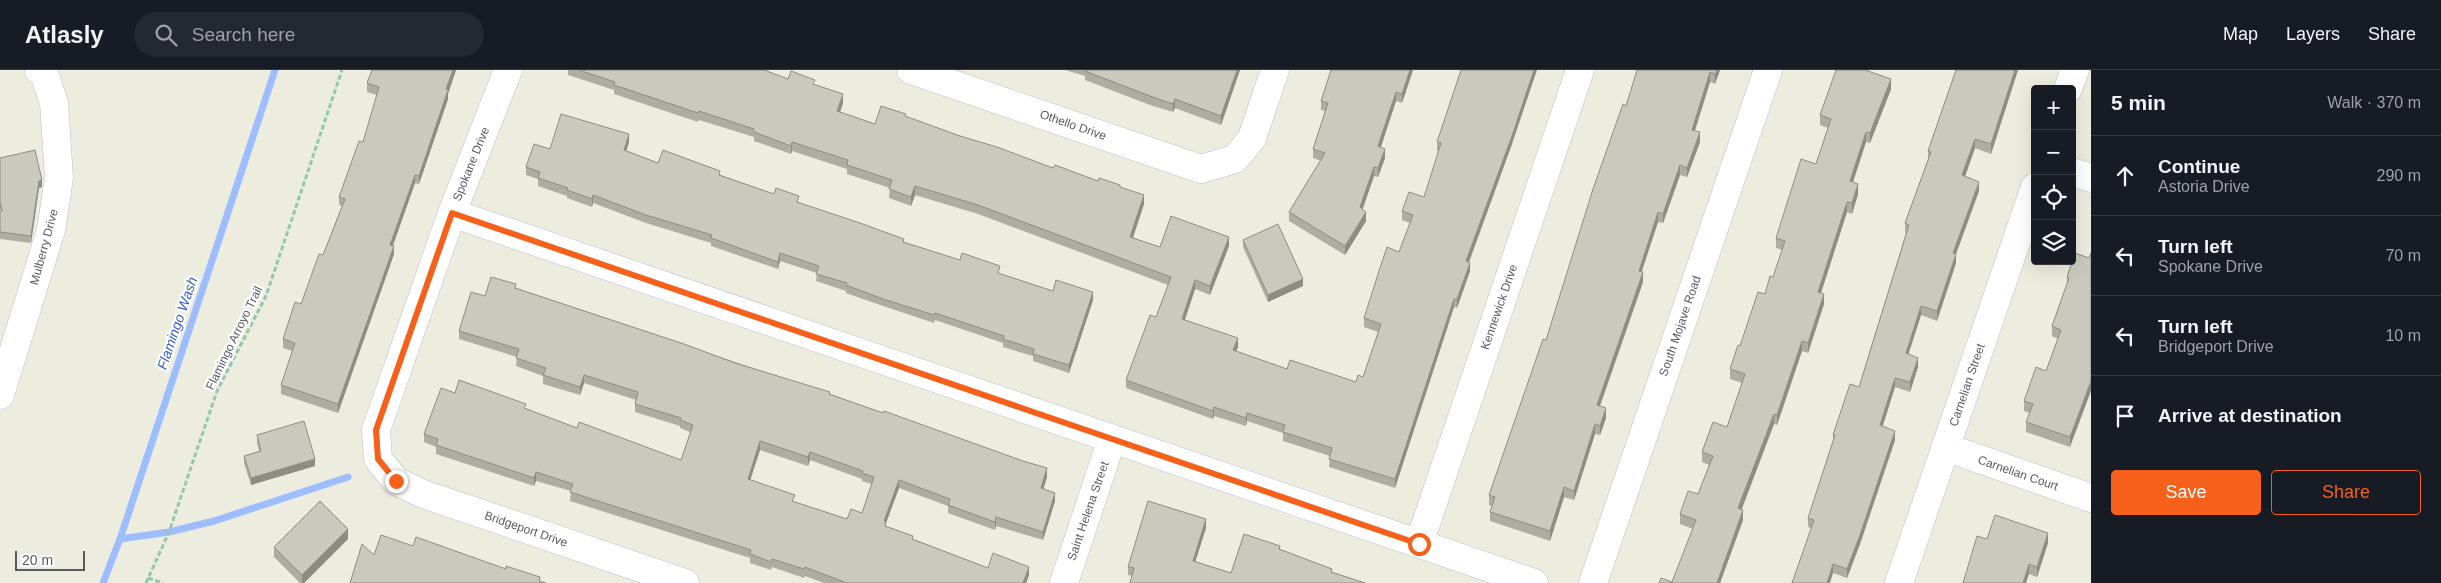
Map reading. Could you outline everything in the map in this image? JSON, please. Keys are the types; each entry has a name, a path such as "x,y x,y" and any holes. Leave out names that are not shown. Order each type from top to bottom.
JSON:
{"street":[{"name":"Mulberry Drive","path":"0,394 51,230 59,178 54,103 44,74 39,70"},
{"name":"Spokane Drive","path":"378,459 376,430 452,213 508,70"},
{"name":"Othello Drive","path":"911,70 1201,169 1235,159 1252,138 1275,70"},
{"name":"Kennewick Drive","path":"1419,544 1580,70"},
{"name":"South Mojave Road","path":"1593,583 1768,70"},
{"path":"2069,85 2075,70"},
{"path":"2076,173 2091,178"},
{"name":"Carnelian Street","path":"1899,583 2031,199"},
{"path":"452,213 1534,583"},
{"name":"Saint Helena Street","path":"1064,583 1112,439"},
{"name":"Carnelian Court","path":"1946,448 2091,498"},
{"name":"Bridgeport Drive","path":"378,459 396,481 423,494 685,583"}],"path":[{"name":"Flamingo Arroyo Trail","path":"146,583 169,532 217,391 266,296 342,70"},
{"path":"148,578 163,583"}],"building":[{"path":"372,70 453,70 419,176 415,175 390,245 394,246 338,404 281,385 295,343 283,339 295,302 301,304 319,254 323,255 345,199 339,197 359,141 363,142 379,87 367,83"},
{"path":"579,70 764,70 788,79 791,71 815,80 813,84 843,94 837,111 875,124 881,106 1053,168 1055,165 1098,181 1099,178 1120,185 1120,187 1144,195 1130,237 1160,247 1171,216 1229,237 1210,286 1195,280 1182,319 1238,338 1233,350 1287,369 1290,360 1356,382 1358,375 1363,377 1381,324 1364,318 1387,247 1399,252 1413,215 1402,211 1409,192 1424,197 1441,143 1437,142 1461,70 1534,70 1466,261 1470,263 1457,299 1454,299 1395,479 1329,459 1332,448 1283,432 1285,425 1247,413 1246,418 1214,407 1213,411 1126,380 1150,315 1156,317 1171,277 978,205 915,186 911,197 889,189 892,180 847,165 848,160 792,142 791,146 754,132 754,129 699,111 698,113 614,85 615,82"},
{"path":"1085,70 1237,70 1221,116 1175,99 1173,104"},
{"path":"1331,70 1410,70 1402,94 1396,92 1378,146 1385,149 1378,168 1374,167 1360,207 1366,212 1345,246 1289,212 1325,153 1313,149 1328,103 1321,101"},
{"path":"1637,70 1717,70 1715,74 1710,72 1692,130 1700,132 1687,168 1680,165 1663,214 1658,212 1639,271 1643,272 1597,405 1606,408 1600,426 1595,424 1574,491 1564,487 1550,531 1490,512 1495,497 1489,495 1543,339 1546,340 1593,189 1623,104 1626,106"},
{"path":"1836,70 1865,70 1891,79 1870,133 1866,132 1850,181 1858,184 1852,203 1847,202 1818,292 1824,294 1808,343 1802,341 1777,415 1774,414 1738,508 1743,510 1717,583 1659,583 1661,578 1672,582 1696,520 1680,514 1688,491 1698,494 1713,456 1702,452 1713,422 1727,427 1745,374 1730,369 1738,345 1740,346 1758,292 1765,294 1770,276 1773,277 1785,241 1776,238 1801,159 1816,164 1831,119 1820,115"},
{"path":"1956,70 2015,70 1991,144 1975,139 1962,175 1979,182 1953,253 1956,254 1937,311 1921,306 1906,353 1918,358 1910,382 1895,378 1880,425 1895,431 1847,569 1833,564 1827,583 1792,583 1814,520 1808,518 1835,435 1833,435 1850,384 1859,387 1909,225 1905,223 1931,152 1928,151"},
{"path":"561,114 629,134 624,150 658,163 663,150 720,171 719,175 774,194 776,188 799,196 797,202 904,239 903,242 960,260 962,253 1000,266 998,273 1053,291 1056,280 1093,292 1069,365 1033,354 1034,349 1003,339 1004,336 935,313 934,315 883,299 846,285 847,283 816,274 819,266 780,253 778,262 711,238 712,235 646,215 593,195 592,199 567,190 568,188 538,178 540,172 526,167 534,144 550,149"},
{"path":"35,150 42,180 39,181 31,236 0,232 0,211 2,211 0,201 0,158"},
{"path":"1278,224 1303,279 1268,295 1243,240"},
{"path":"2076,253 2089,258 2091,253 2091,381 2070,437 2026,422 2033,404 2024,401 2036,367 2046,371 2061,330 2052,326 2069,278 2067,277 2071,265 2076,265"},
{"path":"491,277 516,284 515,288 684,344 735,363 830,392 829,394 883,413 884,411 1047,468 1041,488 1055,493 1043,532 996,517 995,522 948,505 950,499 899,480 884,521 886,522 885,526 913,536 912,539 988,568 993,553 1029,567 1023,583 847,583 805,567 804,569 772,559 771,562 750,554 751,550 570,492 573,484 536,472 534,478 436,445 438,439 424,434 441,388 455,393 459,380 526,404 524,408 577,428 579,422 681,460 693,425 680,420 681,418 635,404 638,392 584,375 580,387 543,375 546,368 516,358 519,349 459,331 471,292 485,296","holes":["760,441 808,457 810,452 863,471 862,473 874,477 862,513 851,509 847,519 792,501 795,495 748,479"]},
{"path":"304,421 315,459 251,478 244,456 261,451 257,435"},
{"path":"320,501 348,529 302,575 274,547"},
{"path":"1148,501 1206,519 1193,561 1231,573 1244,534 1280,546 1279,549 1332,569 1331,572 1365,583 1130,583 1134,568 1128,567"},
{"path":"1995,515 2048,533 2037,567 2029,564 2023,583 1963,583 1977,536 1987,539"},
{"path":"381,535 413,546 416,537 506,569 506,566 540,577 539,581 546,583 350,583 362,544 374,555"}],"waterway":[{"name":"Flamingo Wash","path":"103,583 120,539 275,70"},
{"path":"120,539 169,532 214,521 348,477"}],"route":[{"path":"396,481 378,459 376,430 452,213 1419,544"}]}
